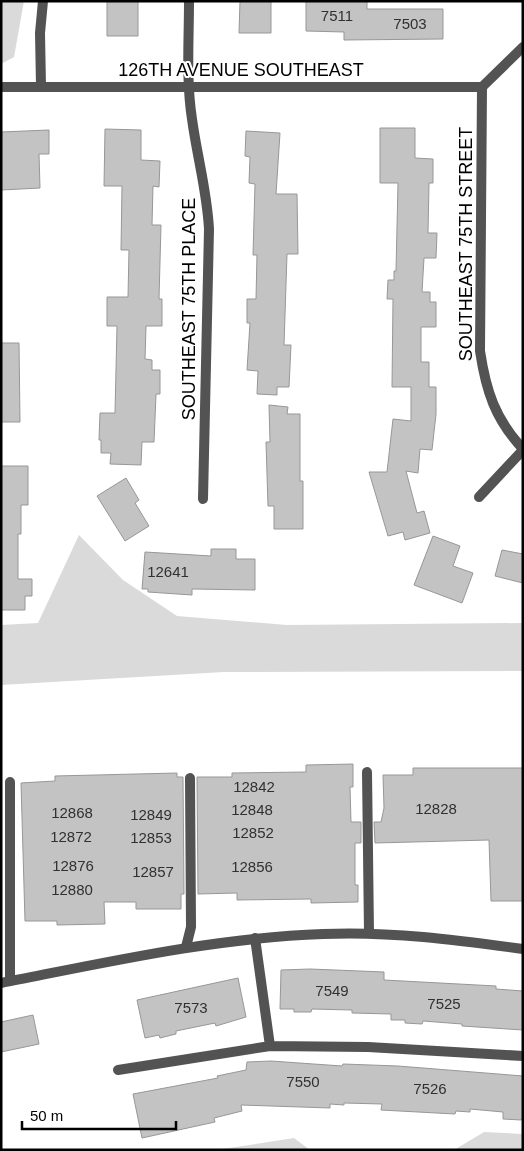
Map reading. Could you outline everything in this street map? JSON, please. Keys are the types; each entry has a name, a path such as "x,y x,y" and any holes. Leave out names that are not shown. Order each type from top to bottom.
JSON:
{"street":[{"path":"42,86 40,33 43,1"},
{"name":"SOUTHEAST 75TH PLACE","path":"189,1 188,86 192,119 208,203 209,229 203,499"},
{"path":"482,87 523,47"},
{"name":"126TH AVENUE SOUTHEAST","path":"1,87 482,87"},
{"name":"SOUTHEAST 75TH STREET","path":"482,87 480,351 484,377 493,406 506,431 523,450"},
{"path":"479,498 523,450"},
{"path":"367,772 369,933"},
{"path":"186,947 191,927 190,778"},
{"path":"10,782 6,982 186,947 255,938 369,933 418,936 523,950"},
{"path":"255,938 270,1046"},
{"path":"118,1070 270,1046 368,1047 523,1056"}],"shaded area":[{"path":"1,1 24,1 14,57 1,64"},
{"path":"79,535 123,580 177,616 287,625 523,623 523,671 224,672 1,685 1,625 38,623"},
{"path":"484,1132 523,1134 523,1150 454,1150"},
{"path":"294,1138 310,1150 223,1150 223,1149"}],"building":[{"path":"107,1 138,1 138,36 107,36"},
{"path":"240,1 271,1 271,33 239,33"},
{"path":"306,1 367,1 367,9 443,9 443,39 344,40 344,32 306,31"},
{"path":"380,128 415,128 415,158 433,159 433,183 429,183 428,233 437,233 436,258 424,258 422,292 430,292 430,302 436,302 436,327 421,327 421,362 429,362 429,387 436,387 436,414 432,450 420,449 418,473 406,471 417,513 424,511 430,533 405,540 403,532 388,536 369,472 387,472 393,419 411,421 411,387 392,387 393,299 387,299 388,280 394,280 394,271 396,271 398,183 380,183"},
{"path":"105,129 141,130 141,160 160,161 159,187 153,186 152,225 161,225 159,299 162,299 162,326 146,326 145,359 152,360 152,370 160,370 160,394 156,394 154,442 142,442 141,465 110,464 111,453 101,453 101,440 99,440 100,413 115,413 117,326 107,326 107,297 128,297 129,250 121,250 122,186 104,186"},
{"path":"49,130 49,154 39,154 40,188 1,190 1,132"},
{"path":"246,131 280,133 276,194 297,194 298,254 287,254 284,345 291,345 289,387 277,387 277,395 257,394 258,371 247,370 250,323 247,323 247,299 256,299 257,255 253,255 255,184 249,183 250,157 245,156"},
{"path":"1,343 19,343 20,422 1,422"},
{"path":"269,405 288,407 287,414 300,414 300,481 303,481 303,529 274,529 274,506 268,506 266,442 270,442"},
{"path":"1,466 28,466 28,505 21,505 21,534 18,534 18,579 32,579 32,596 25,596 25,610 1,610"},
{"path":"126,478 139,500 135,503 149,526 125,541 97,496"},
{"path":"433,536 460,546 453,566 473,573 462,603 414,585"},
{"path":"211,549 236,549 236,559 255,559 255,590 192,589 192,595 148,592 148,589 142,589 145,552 211,556"},
{"path":"502,550 523,554 523,583 495,576"},
{"path":"353,764 353,787 350,787 351,822 361,822 361,843 355,843 355,885 358,885 358,902 311,903 311,899 237,900 237,893 198,894 197,777 232,777 232,773 306,772 306,765"},
{"path":"413,768 523,768 523,901 491,901 489,840 375,843 374,822 381,822 384,808 383,775 413,775"},
{"path":"177,773 177,777 183,777 184,894 181,894 181,909 136,909 136,902 104,902 105,924 57,925 57,921 25,921 21,783 55,781 55,776"},
{"path":"310,969 384,972 384,980 496,986 496,989 523,991 523,1030 423,1021 422,1024 405,1023 405,1020 391,1020 391,1014 352,1013 352,1010 312,1009 311,1012 294,1012 294,1009 280,1009 281,970"},
{"path":"238,978 246,1017 216,1026 215,1023 176,1031 176,1034 160,1038 159,1035 145,1038 137,1000"},
{"path":"33,1015 39,1044 1,1052 1,1022"},
{"path":"271,1061 342,1066 343,1064 398,1066 523,1076 523,1117 521,1120 503,1119 503,1112 470,1109 470,1112 456,1111 455,1114 381,1110 382,1104 330,1104 330,1108 241,1105 242,1111 214,1118 215,1122 142,1138 133,1094 218,1078 217,1076 246,1070 247,1062"}]}
